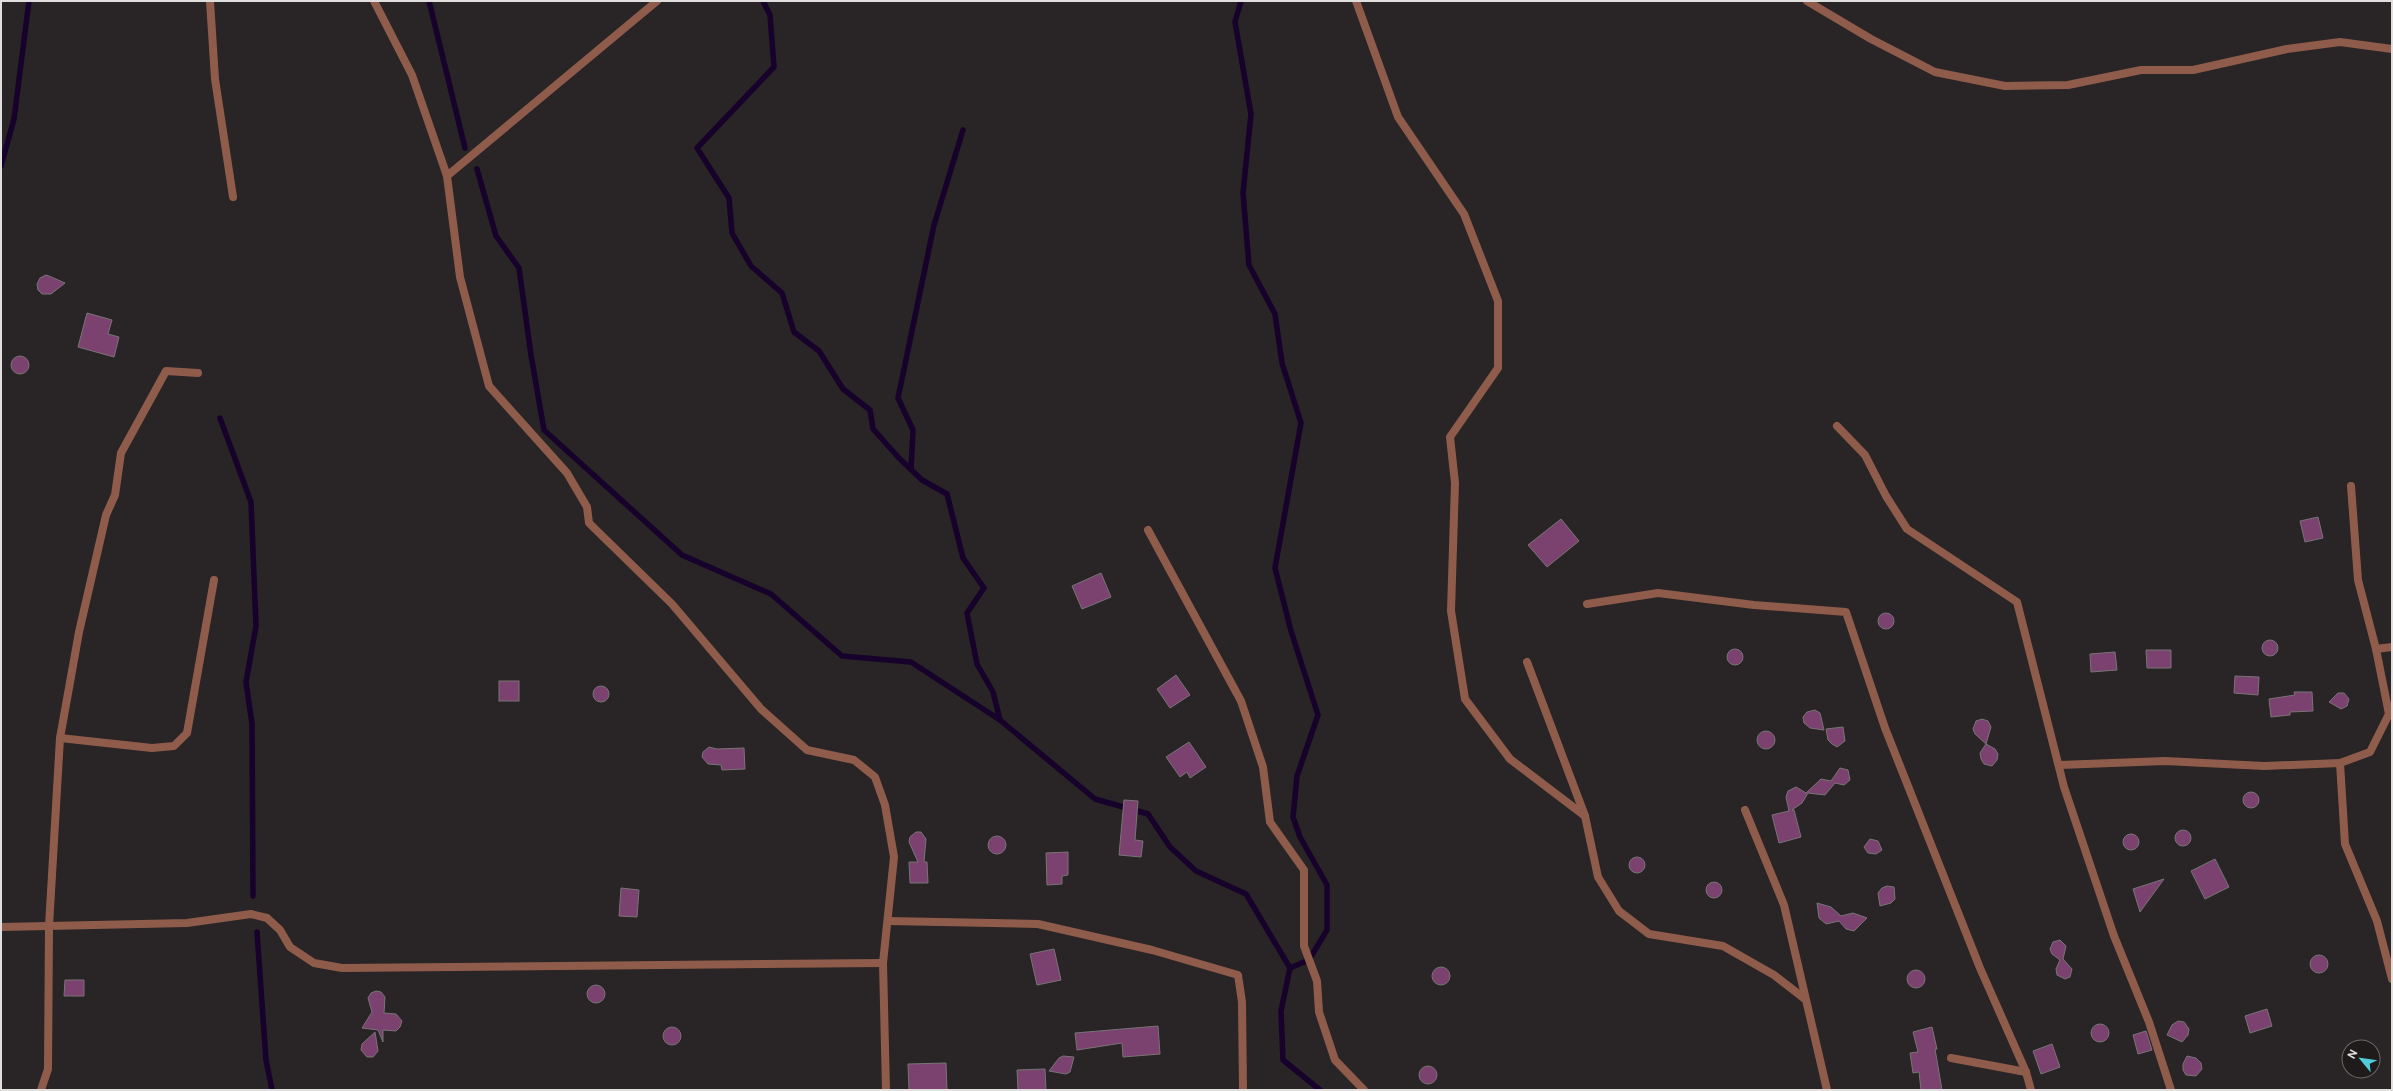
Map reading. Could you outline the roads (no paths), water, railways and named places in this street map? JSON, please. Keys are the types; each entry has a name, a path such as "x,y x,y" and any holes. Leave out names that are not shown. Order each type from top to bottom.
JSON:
{"street":[{"path":"210,1 215,80 233,197"},
{"path":"374,1 412,75 447,176 460,277 489,386 567,473 587,507 589,524 672,604 761,708 807,750 854,760 875,777 884,805 894,857 883,963 886,1090"},
{"path":"447,176 657,1"},
{"path":"1356,1 1398,117 1464,214 1498,301 1498,368 1450,437 1455,483 1451,611 1466,698 1510,759 1585,816"},
{"path":"1807,1 1871,39 1936,72 2005,86 2068,85 2142,70 2193,70 2287,49 2340,42 2392,49"},
{"path":"41,1090 48,1069 49,926 60,738 79,632 106,515 115,495 121,453 166,371 198,373"},
{"path":"1837,426 1864,455 1886,496 1907,529 2016,602 2058,765 2114,936 2149,1022 2171,1090"},
{"path":"2058,765 2165,761 2264,766 2340,763 2370,752 2389,714 2376,649 2358,580 2351,486"},
{"path":"1148,530 1241,701 1263,767 1270,822 1304,870 1304,946 1317,981 1319,1012 1334,1060 1364,1090"},
{"path":"60,738 152,748 174,746 187,733 214,580"},
{"path":"1587,604 1658,593 1754,605 1846,612 1885,728 1980,968 2026,1072 2031,1090"},
{"path":"2376,649 2392,647"},
{"path":"1527,662 1585,816 1598,877 1618,911 1649,934 1723,946 1774,975 1805,999"},
{"path":"2340,763 2345,844 2377,921 2392,979"},
{"path":"1745,810 1784,905 1827,1090"},
{"path":"1,927 187,923 251,914 267,918 280,930 290,947 314,963 342,968 883,963"},
{"path":"888,921 1038,924 1152,950 1238,975 1242,1002 1243,1090"},
{"path":"1951,1058 2026,1072"}],"waterway":[{"path":"1,166 14,119 29,1"},
{"path":"429,1 465,148"},
{"path":"763,1 770,15 774,67 697,148 729,198 732,233 751,266 782,293 794,332 819,351 843,389 870,410 873,429 899,458 922,480 947,494 963,558 984,588 967,613 977,664 993,692 1000,720 1095,799 1148,814 1170,847 1196,871 1246,894 1290,968"},
{"path":"1241,1 1235,22 1251,114 1243,193 1249,265 1275,314 1282,363 1301,423 1275,568 1291,631 1318,715 1297,776 1293,817 1300,837 1327,885 1327,930 1309,960 1290,968 1281,1011 1283,1060 1320,1090"},
{"path":"911,469 913,430 898,398 934,225 963,130"},
{"path":"477,169 496,236 519,268 531,355 544,430 682,555 771,594 842,656 911,662 1000,720"},
{"path":"220,418 251,502 256,626 246,682 252,724 253,896"},
{"path":"257,932 266,1060 272,1090"}]}
